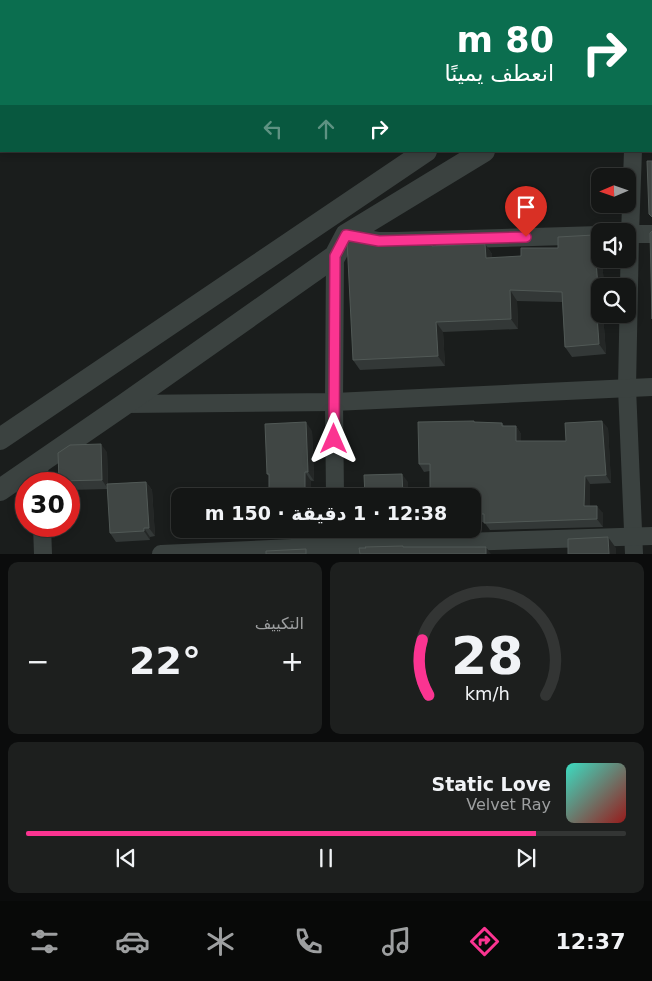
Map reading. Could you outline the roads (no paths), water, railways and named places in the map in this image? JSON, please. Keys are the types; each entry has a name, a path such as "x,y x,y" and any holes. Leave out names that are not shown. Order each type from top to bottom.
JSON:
{"street":[{"path":"0,439 425,152"},
{"path":"42,472 125,404 335,256 346,235 481,152"},
{"path":"630,223 633,152"},
{"path":"636,234 652,234"},
{"path":"346,235 379,241 591,235"},
{"path":"335,256 335,488"},
{"path":"629,268 627,388 634,545"},
{"path":"125,404 334,402 652,387"},
{"path":"0,490 15,484"},
{"path":"161,554 336,543 634,545 652,536"},
{"path":"42,537 43,554"}]}
